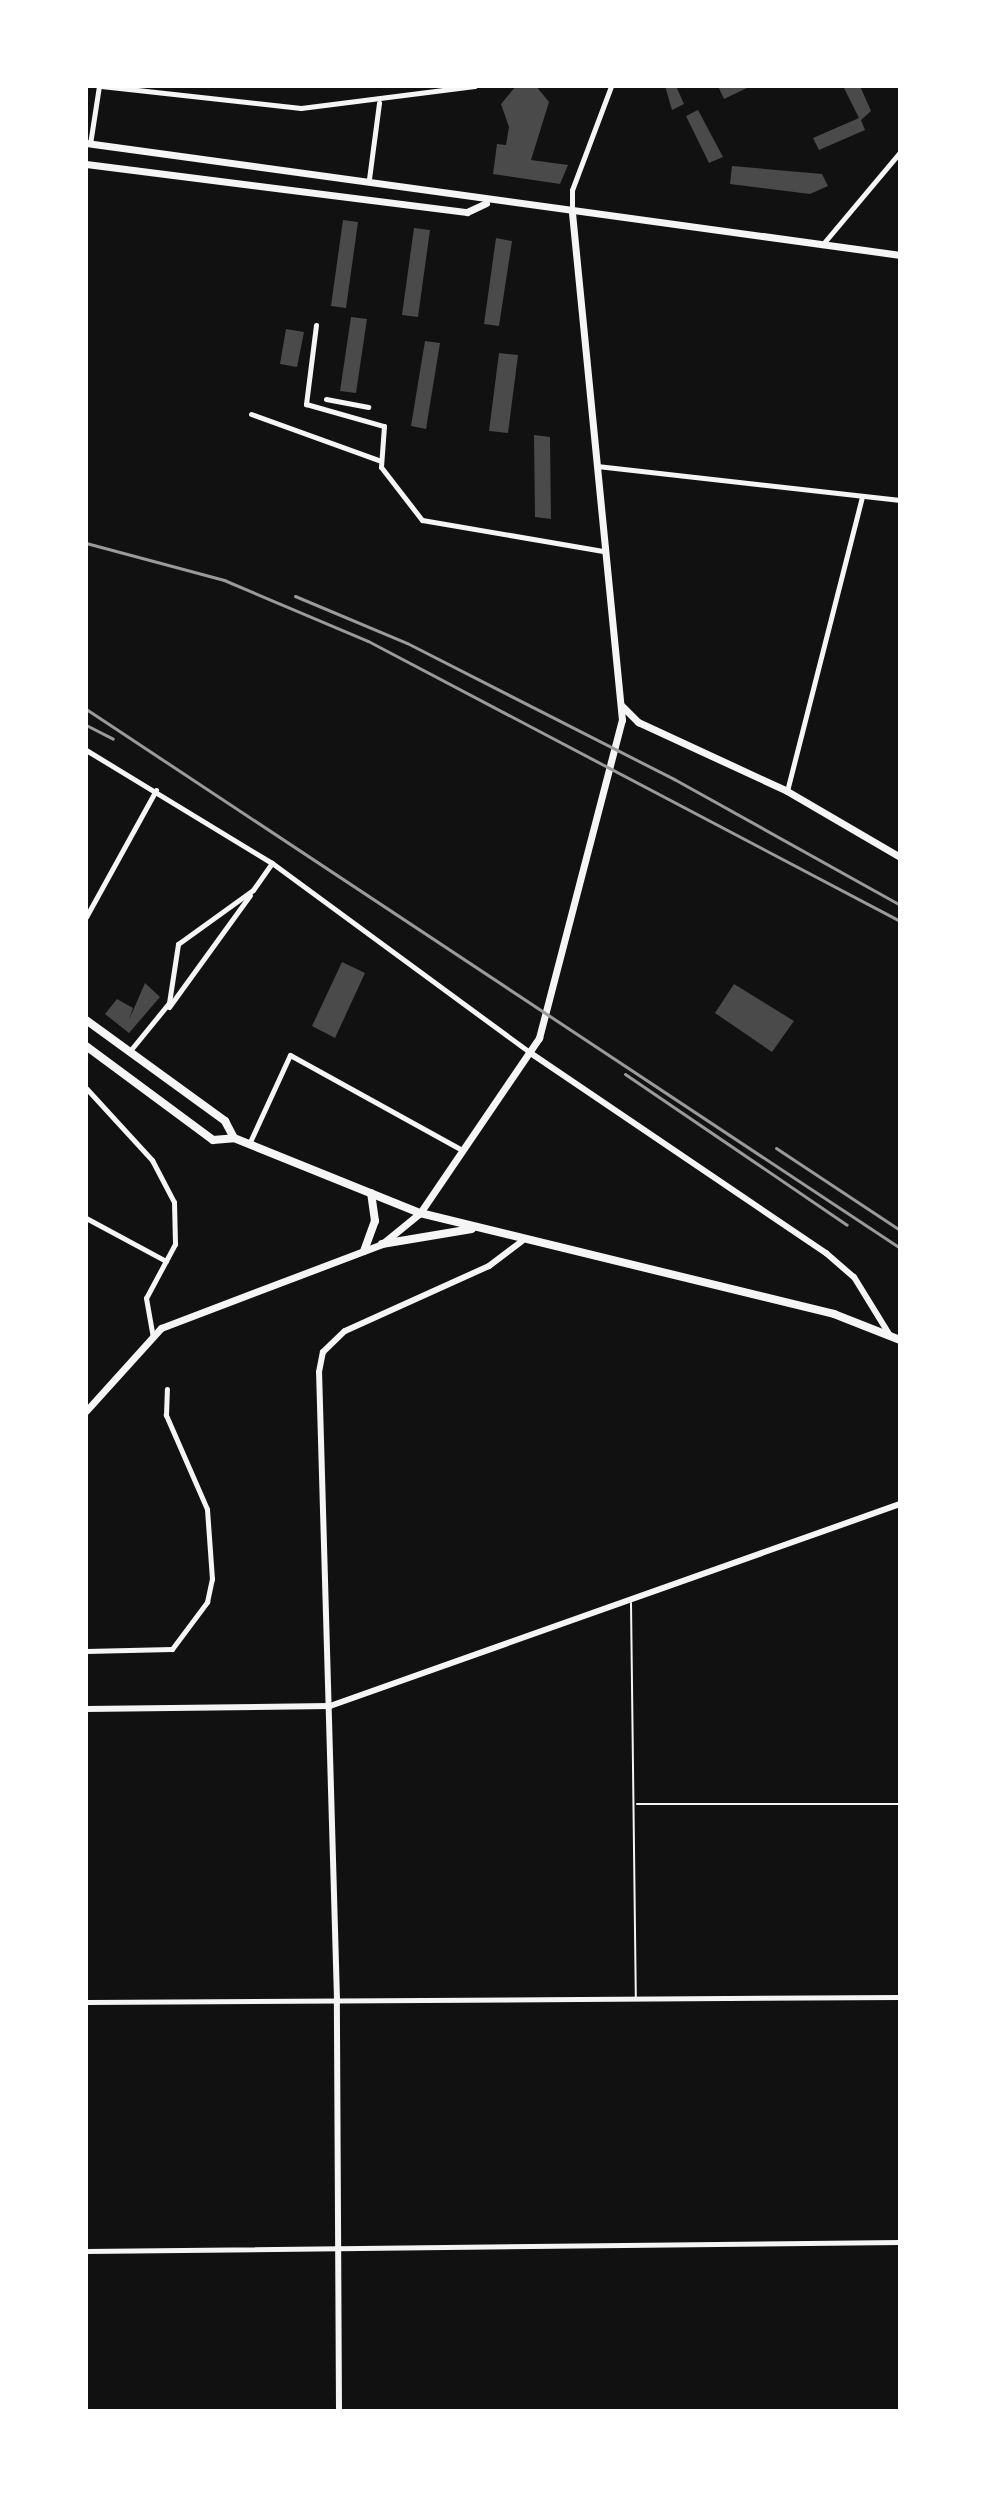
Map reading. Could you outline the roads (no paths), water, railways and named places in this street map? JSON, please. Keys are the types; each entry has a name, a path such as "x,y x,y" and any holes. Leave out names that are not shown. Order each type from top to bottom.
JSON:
{"main road":[{"path":"88,143 472,192 486,203 900,255"},
{"path":"86,164 467,212 486,203"},
{"path":"382,1244 420,1213 539,1038 618,734 622,706 572,213"},
{"path":"622,706 638,722 787,791 900,857"},
{"path":"618,734 638,722"},
{"path":"86,1020 225,1121 234,1138"},
{"path":"86,1046 213,1140 234,1138 420,1213 522,1241 834,1314 900,1340"},
{"path":"364,1251 375,1221 371,1193"},
{"path":"86,1411 153,1336 180,1317 382,1244 476,1229"}],"street":[{"path":"88,143 100,86 266,107 379,103 475,86"},
{"path":"572,213 572,190 611,86"},
{"path":"369,179 379,103"},
{"path":"822,245 900,152"},
{"path":"316,325 306,404 384,426 381,461"},
{"path":"326,399 368,407"},
{"path":"251,414 381,461 422,520 604,551"},
{"path":"597,466 900,500"},
{"path":"787,791 862,496"},
{"path":"86,750 272,863 529,1052 826,1253 854,1277 889,1334"},
{"path":"86,917 156,790"},
{"path":"129,1052 162,1017 272,863"},
{"path":"162,1017 178,944 253,890"},
{"path":"249,1145 290,1055 462,1150"},
{"path":"86,1088 167,1179 177,1228 167,1261 146,1298 153,1336"},
{"path":"86,1218 167,1261"},
{"path":"339,2411 337,1999 323,1352 345,1331 489,1266 522,1241"},
{"path":"86,1651 172,1649 207,1602 212,1579 207,1509 163,1407 167,1389"},
{"path":"86,1709 330,1706 900,1504"},
{"path":"86,2002 900,1997"},
{"path":"86,2251 900,2242"}],"lane":[{"path":"631,1600 636,1804 636,1998"},
{"path":"636,1804 900,1804"}],"railway":[{"path":"86,543 224,580 368,641 900,921"},
{"path":"295,596 407,643 674,779 900,905"},
{"path":"86,709 900,1248"},
{"path":"86,725 113,739"},
{"path":"625,1074 847,1225"},
{"path":"776,1148 900,1230"}]}
